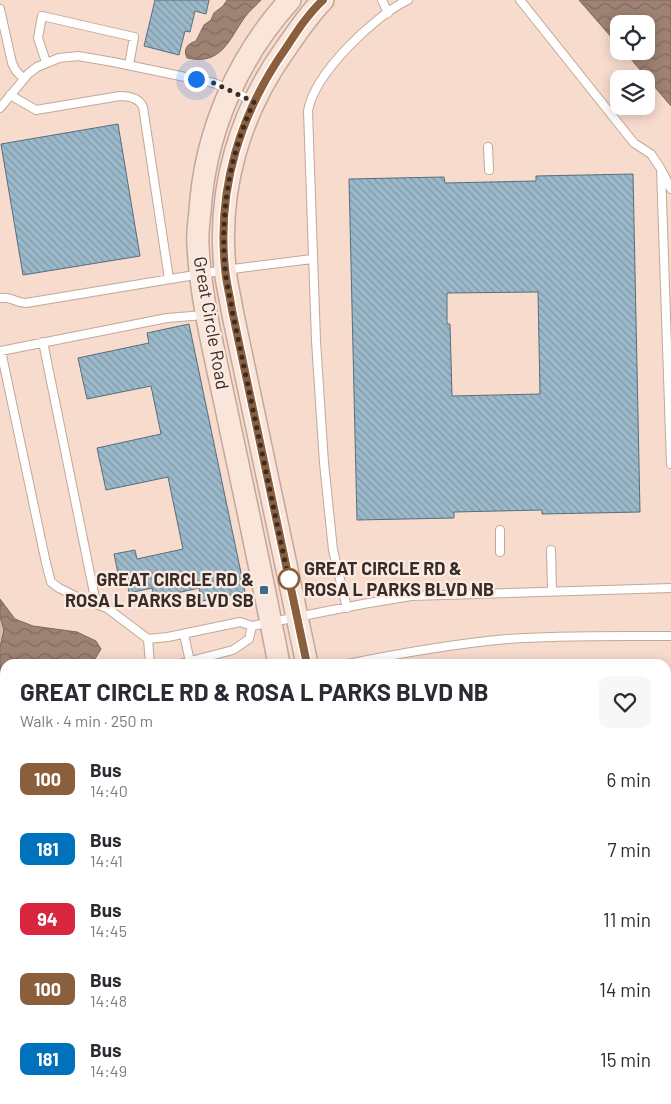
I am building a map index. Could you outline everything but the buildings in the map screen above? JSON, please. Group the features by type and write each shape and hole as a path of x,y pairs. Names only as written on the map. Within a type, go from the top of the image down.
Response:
{"street":[{"name":"Great Circle Road","path":"277,659 262,625 200,274 198,242 200,199 208,153 217,122 230,91 257,41 290,0"},
{"name":"Great Circle Road","path":"306,659 232,310 225,270 224,222 230,170 237,143 254,102 271,69 310,14 323,0"}],"lane":[{"path":"382,0 388,13"},
{"path":"347,608 333,550 324,463 312,259 308,111 310,100 323,77 342,52 388,13 408,0"},
{"path":"520,0 634,143 651,154 671,189"},
{"path":"0,9 12,63 16,71 24,79"},
{"path":"46,62 38,38 42,16 134,38 129,65"},
{"path":"0,108 32,70 46,62 59,58 78,56 214,83 254,102"},
{"path":"10,95 36,110 120,96 132,98 140,102 143,107 169,279"},
{"path":"488,147 489,170"},
{"path":"661,169 671,464"},
{"path":"0,298 9,297 20,303 26,303 225,270 312,259"},
{"path":"150,659 148,640 107,608 58,588 51,582 1,350 167,318 207,314"},
{"path":"43,342 96,603"},
{"path":"500,530 500,552"},
{"path":"551,550 552,591"},
{"path":"148,640 240,622 262,625 411,596 671,588"},
{"path":"201,659 233,650 249,639 262,625"},
{"path":"184,634 189,659"},
{"path":"375,659 406,652 508,639 671,636"}],"green space":[{"path":"0,607 14,636 7,659 0,659"}],"water":[{"path":"227,0 261,0 247,15 229,42 217,54 209,58 187,58 185,52 187,47 196,41 204,25 211,20 214,13"},
{"path":"579,0 671,0 671,106 655,87 655,70 640,70 632,60 655,60 655,15 610,15 610,36"},
{"path":"0,599 15,619 33,626 77,632 96,641 101,649 95,659 0,659 0,647 4,630 0,617"}],"bus line":[{"name":"100","path":"306,659 232,310 225,270 224,222 230,170 246,119 271,69 310,14 323,0"}],"place":[{"name":"GREAT CIRCLE RD & ROSA L PARKS BLVD NB","path":"289,579"},
{"name":"GREAT CIRCLE RD & ROSA L PARKS BLVD SB","path":"264,590"}],"route":[{"path":"196,79 214,83 254,102 237,143 230,170 224,222 225,270 289,581 289,579"}]}
